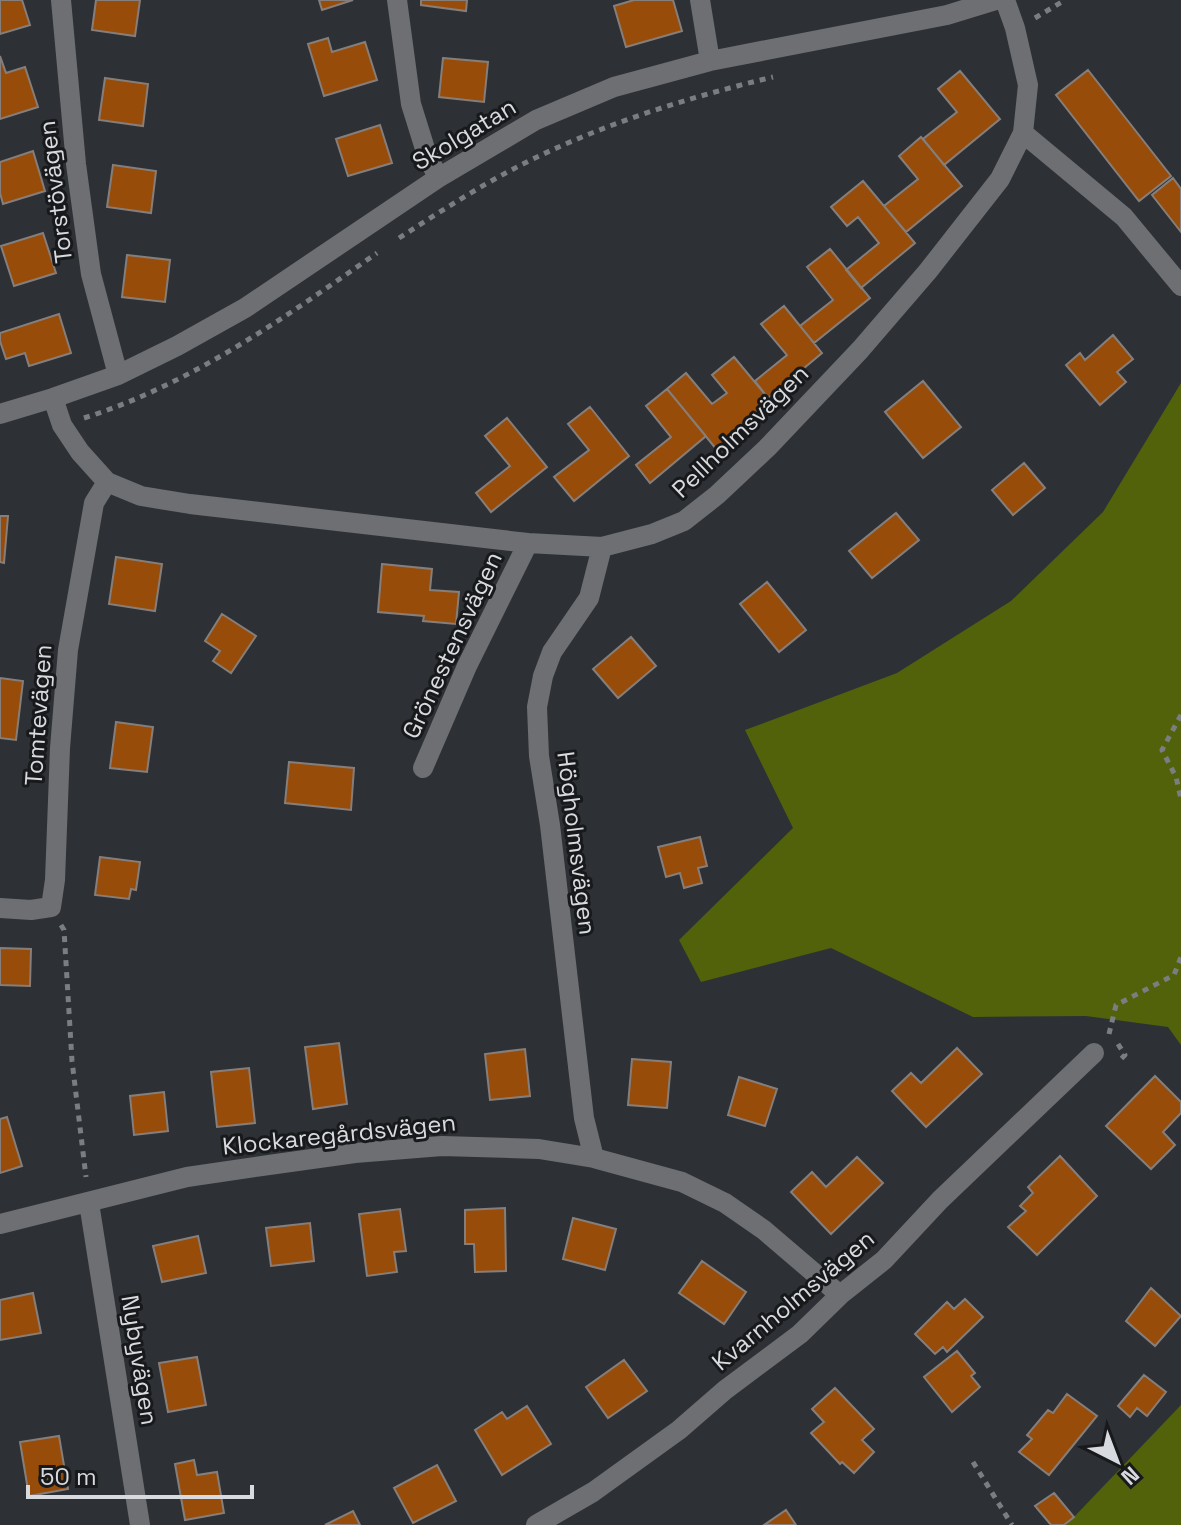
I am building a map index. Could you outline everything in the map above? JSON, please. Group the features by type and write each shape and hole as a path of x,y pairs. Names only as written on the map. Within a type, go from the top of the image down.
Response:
{"street":[{"name":"Torstövägen","path":"61,0 76,164 91,274 118,375"},
{"path":"397,0 411,104 438,178"},
{"path":"700,0 710,61"},
{"name":"Skolgatan","path":"0,414 118,375 177,346 245,308 438,178 536,120 614,87 710,61 947,15 996,0"},
{"name":"Pellholmsvägen","path":"53,398 62,425 80,452 107,482 141,496 528,543 602,547 652,534 684,521 767,448 860,350 928,271 1000,179 1023,133 1028,85 1005,0"},
{"path":"1023,133 1124,217 1181,286"},
{"name":"Tomtevägen","path":"51,907 68,650 94,503 107,482"},
{"name":"Grönestensvägen","path":"423,768 467,666 528,543"},
{"name":"Högholmsvägen","path":"594,1158 584,1118 550,825 539,756 537,707 552,652 589,598 602,547"},
{"path":"0,908 31,910 51,907"},
{"name":"Kvarnholmsvägen","path":"536,1525 593,1492 679,1430 725,1390 800,1334 840,1295 884,1260 940,1200 1094,1053"},
{"name":"Klockaregårdsvägen","path":"0,1224 187,1177 355,1153 442,1146 539,1149 594,1158 682,1182 725,1203 774,1238 840,1295"},
{"name":"Nybyvägen","path":"89,1203 140,1525"}],"path":[{"path":"1046,0 1051,8"},
{"path":"1015,28 1065,0"},
{"path":"62,425 141,397 218,359 389,244 518,166 580,137 684,100 773,77"},
{"path":"1181,715 1162,750 1176,777 1181,799"},
{"path":"51,907 64,930 72,1061 89,1203"},
{"path":"1094,1053 1110,1032 1116,1005 1174,975 1181,957"},
{"path":"973,1462 1012,1525"}],"green space":[{"path":"1181,383 1181,1045 1168,1027 1086,1016 973,1017 831,948 701,982 679,940 793,828 745,730 897,673 1011,601 1103,512"},
{"path":"1181,1405 1181,1525 1066,1525 1074,1517"}],"building":[{"path":"0,0 22,0 30,25 0,34"},
{"path":"96,0 140,0 135,36 92,30"},
{"path":"319,0 353,0 322,10"},
{"path":"421,0 467,0 466,11 421,5"},
{"path":"634,0 673,0 682,31 626,47 614,6"},
{"path":"328,38 332,52 365,42 377,80 324,96 308,44"},
{"path":"0,56 6,73 25,67 38,107 0,119"},
{"path":"443,58 488,62 484,102 439,97"},
{"path":"1088,70 1171,176 1139,201 1056,95"},
{"path":"960,71 1000,119 944,165 923,139 957,112 938,89"},
{"path":"105,78 148,84 143,126 99,120"},
{"path":"380,125 392,163 348,176 336,139"},
{"path":"921,137 962,186 906,232 884,206 918,179 899,156"},
{"path":"33,151 45,191 3,204 0,162"},
{"path":"113,165 156,171 151,213 107,207"},
{"path":"1173,178 1181,189 1181,232 1152,195"},
{"path":"863,181 915,243 861,288 846,270 879,243 858,217 847,226 831,207"},
{"path":"43,233 56,273 14,286 1,246"},
{"path":"830,249 870,298 814,343 800,326 833,300 807,267"},
{"path":"127,255 170,260 165,302 122,297"},
{"path":"784,306 822,353 768,398 755,381 787,355 761,324"},
{"path":"59,314 71,353 29,366 25,353 6,359 0,333"},
{"path":"1113,335 1133,359 1117,372 1126,382 1100,405 1066,365 1080,353 1085,360"},
{"path":"734,357 773,404 717,450 667,389 686,373 712,404 727,393 712,375"},
{"path":"923,381 961,427 923,458 885,412"},
{"path":"667,389 706,436 650,483 636,465 671,437 646,406"},
{"path":"590,407 629,456 574,501 554,477 589,450 568,424"},
{"path":"507,418 547,467 491,512 476,493 510,466 485,436"},
{"path":"1024,463 1045,488 1013,515 992,490"},
{"path":"896,513 919,540 872,578 849,551"},
{"path":"0,516 8,516 4,563 0,562"},
{"path":"116,557 162,564 155,611 109,604"},
{"path":"382,564 432,569 430,590 459,592 456,624 423,621 424,616 378,612"},
{"path":"767,582 806,630 779,652 740,604"},
{"path":"222,614 256,636 231,673 213,661 220,651 205,641"},
{"path":"631,637 656,666 618,698 593,669"},
{"path":"0,678 23,681 16,740 0,738"},
{"path":"116,722 153,727 147,772 110,768"},
{"path":"289,762 354,768 351,810 285,803"},
{"path":"700,837 707,866 698,868 702,883 684,888 680,873 666,877 658,847"},
{"path":"100,857 140,862 136,890 131,889 129,899 95,895"},
{"path":"0,948 31,949 30,986 0,985"},
{"path":"339,1043 347,1104 313,1109 305,1047"},
{"path":"957,1048 982,1074 926,1127 892,1091 911,1073 921,1083"},
{"path":"525,1049 530,1096 490,1100 485,1054"},
{"path":"632,1059 671,1062 667,1108 628,1105"},
{"path":"249,1068 255,1123 217,1127 211,1072"},
{"path":"1155,1076 1181,1102 1181,1113 1163,1132 1175,1145 1151,1169 1106,1126"},
{"path":"739,1077 777,1089 765,1126 728,1115"},
{"path":"164,1092 168,1131 134,1135 130,1096"},
{"path":"7,1117 22,1166 0,1173 0,1119"},
{"path":"1060,1156 1097,1196 1037,1255 1008,1227 1026,1211 1020,1206 1033,1193 1028,1187"},
{"path":"857,1157 883,1183 831,1234 791,1192 812,1172 826,1187"},
{"path":"505,1208 506,1271 475,1272 474,1244 465,1244 465,1210"},
{"path":"400,1209 406,1251 394,1252 397,1272 367,1276 359,1214"},
{"path":"573,1218 616,1229 605,1270 563,1259"},
{"path":"310,1223 314,1261 271,1266 266,1228"},
{"path":"198,1236 206,1273 162,1282 153,1246"},
{"path":"702,1261 746,1292 724,1324 679,1293"},
{"path":"1151,1288 1181,1316 1155,1346 1126,1321"},
{"path":"33,1293 41,1333 0,1340 0,1300"},
{"path":"965,1299 983,1317 947,1352 943,1347 935,1354 915,1334 947,1302 954,1309"},
{"path":"957,1351 975,1373 971,1376 980,1387 952,1412 924,1377"},
{"path":"197,1357 206,1405 168,1412 159,1363"},
{"path":"624,1360 647,1391 608,1418 586,1387"},
{"path":"1144,1375 1166,1392 1147,1416 1137,1408 1130,1417 1118,1406"},
{"path":"835,1388 874,1429 862,1440 874,1452 854,1473 842,1462 840,1464 811,1433 824,1422 812,1409"},
{"path":"1067,1394 1097,1416 1049,1475 1019,1452 1032,1439 1027,1435 1048,1410 1053,1413"},
{"path":"527,1406 551,1444 502,1475 475,1430 502,1412 507,1419"},
{"path":"59,1436 68,1489 29,1496 20,1442"},
{"path":"194,1460 197,1475 217,1472 224,1513 185,1520 175,1464"},
{"path":"437,1465 456,1501 413,1523 394,1488"},
{"path":"1054,1493 1074,1517 1064,1525 1051,1525 1035,1506"},
{"path":"786,1510 796,1525 764,1525"},
{"path":"353,1511 360,1525 325,1525"}]}
